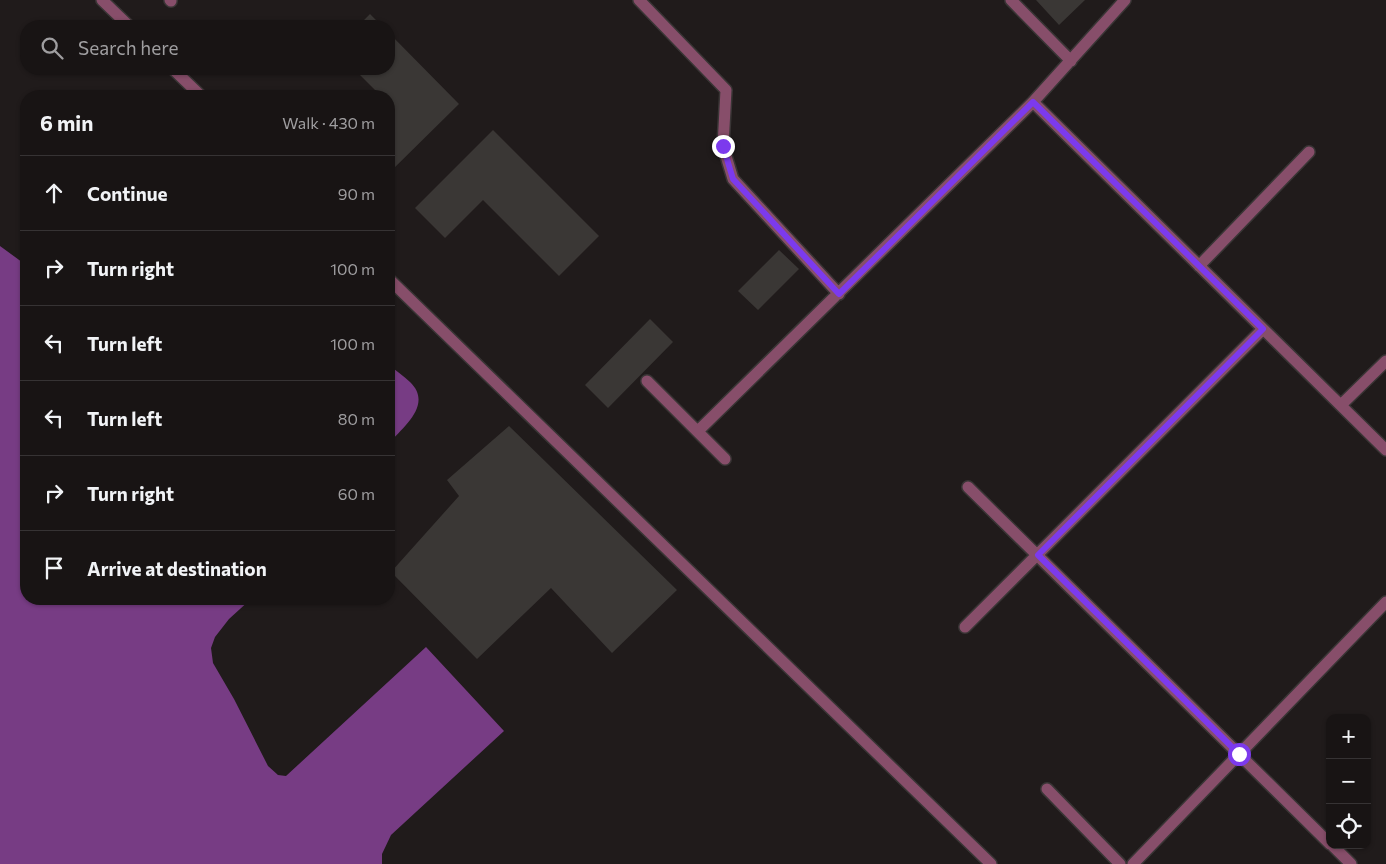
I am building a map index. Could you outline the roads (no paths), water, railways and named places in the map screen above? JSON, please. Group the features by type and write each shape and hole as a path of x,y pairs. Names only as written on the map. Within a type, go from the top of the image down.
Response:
{"lane":[{"path":"102,0 123,20"},
{"path":"639,0 726,90 723,146 733,179 839,294"},
{"path":"1011,0 1071,60"},
{"path":"698,431 1033,102 1125,0"},
{"path":"178,75 195,90"},
{"path":"1033,102 1386,450"},
{"path":"1199,266 1308,152"},
{"path":"395,285 991,864"},
{"path":"965,627 1263,329"},
{"path":"1341,405 1386,361"},
{"path":"647,381 725,459"},
{"path":"968,487 1326,839"},
{"path":"1133,864 1386,602"},
{"path":"1047,789 1120,864"},
{"path":"1336,849 1351,864"}]}
